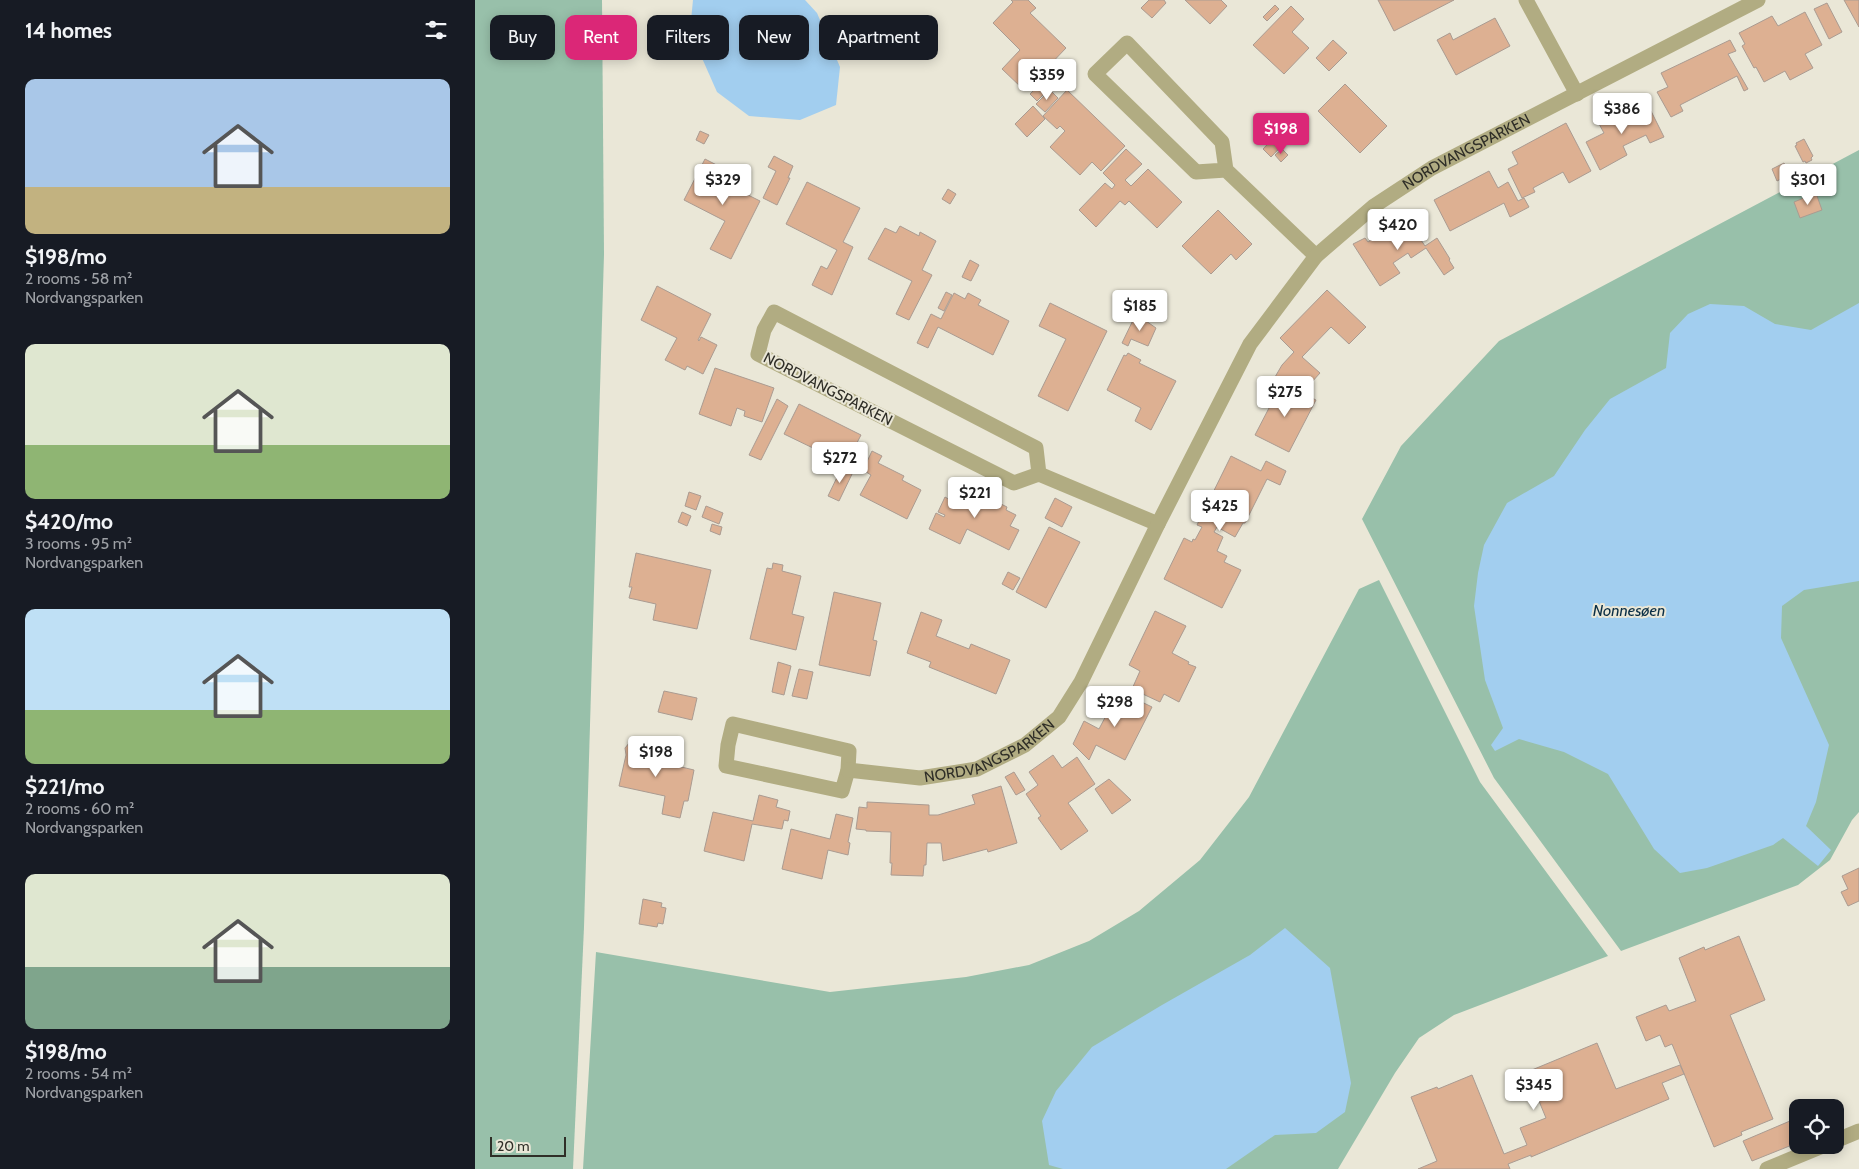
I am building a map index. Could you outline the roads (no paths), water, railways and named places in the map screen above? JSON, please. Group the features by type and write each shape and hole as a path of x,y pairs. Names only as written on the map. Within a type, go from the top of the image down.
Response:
{"street":[{"path":"1526,0 1577,94"},
{"name":"NORDVANGSPARKEN","path":"848,770 920,778 977,769 1025,745 1059,717 1081,682 1158,524 1250,344 1316,256 1374,206 1432,168 1758,0"},
{"path":"1226,170 1196,172 1095,74 1127,43 1223,142 1226,170 1316,256"},
{"name":"NORDVANGSPARKEN","path":"775,312 1036,448 1039,474 1014,483 758,354 764,330 775,312"},
{"path":"1039,474 1158,524"},
{"path":"733,724 849,751 848,770 842,791 726,766 727,745 733,724"},
{"path":"1844,1137 1859,1131"},
{"path":"1767,1169 1803,1154"}],"water":[{"path":"693,0 805,0 819,18 819,60 837,60 840,67 836,105 800,120 749,116 717,92 703,60 729,60 729,15 692,15"},
{"name":"Nonnesøen","path":"1859,303 1859,581 1804,590 1782,606 1781,638 1829,745 1816,802 1806,826 1831,850 1818,866 1783,838 1773,845 1707,868 1680,873 1654,849 1608,774 1564,752 1519,739 1495,751 1491,745 1503,728 1485,680 1474,606 1484,545 1507,503 1554,476 1585,430 1610,399 1666,368 1670,333 1688,314 1710,304 1744,306 1775,324 1811,330"},
{"path":"1285,928 1330,968 1351,1083 1345,1112 1316,1133 1275,1135 1226,1169 1063,1169 1049,1165 1042,1121 1056,1091 1092,1047 1250,955"}]}
